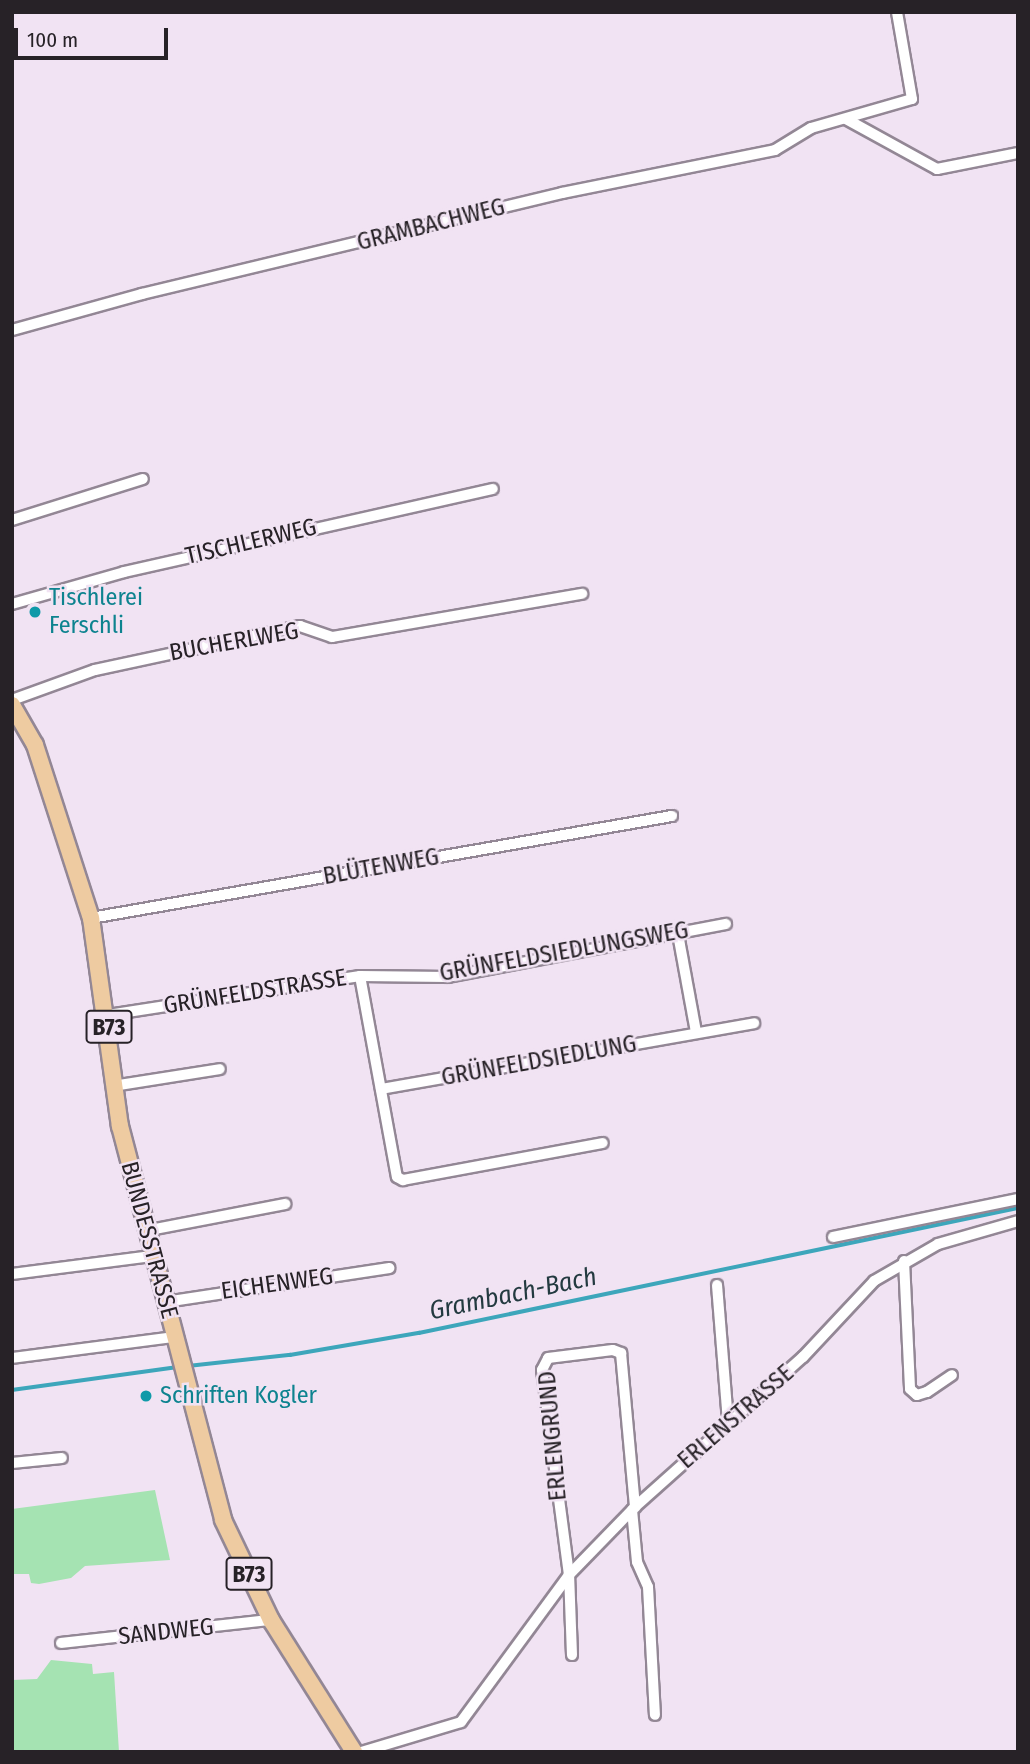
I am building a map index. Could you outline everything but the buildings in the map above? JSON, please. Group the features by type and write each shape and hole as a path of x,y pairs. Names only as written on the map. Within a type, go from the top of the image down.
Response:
{"main road":[{"name":"BUNDESSTRASSE","path":"12,705 35,745 91,918 108,1015 113,1086 145,1231 223,1520 271,1620 354,1752"}],"street":[{"name":"GRAMBACHWEG","path":"12,330 142,294 562,193 757,155 788,144 811,128 912,99 897,12"},
{"path":"846,119 937,169 1018,153"},
{"path":"12,520 143,479"},
{"name":"TISCHLERWEG","path":"12,604 124,572 493,489"},
{"name":"BUCHERLWEG","path":"12,700 95,670 300,626 332,637 582,594"},
{"name":"BLÜTENWEG","path":"91,918 671,816"},
{"name":"GRÜNFELDSIEDLUNGSWEG","path":"360,976 448,977 726,924"},
{"path":"678,934 696,1032"},
{"path":"360,976 394,1170 403,1180 603,1143"},
{"name":"GRÜNFELDSTRASSE","path":"108,1015 360,976"},
{"name":"GRÜNFELDSIEDLUNG","path":"381,1089 754,1023"},
{"path":"113,1086 220,1069"},
{"path":"833,1237 1018,1199"},
{"path":"145,1231 285,1204"},
{"name":"ERLENSTRASSE","path":"361,1752 461,1722 569,1575 634,1508 803,1357 863,1290 904,1261 963,1234 1018,1220"},
{"path":"12,1274 152,1256"},
{"path":"904,1261 910,1389 917,1395 927,1392 952,1375"},
{"name":"EICHENWEG","path":"165,1302 389,1268"},
{"path":"717,1285 728,1423"},
{"path":"12,1358 174,1337"},
{"name":"ERLENGRUND","path":"569,1575 542,1370 548,1358 613,1350 621,1353 634,1508"},
{"path":"12,1464 62,1458"},
{"path":"634,1508 637,1562 648,1587 655,1715"},
{"path":"569,1575 572,1655"},
{"name":"SANDWEG","path":"61,1643 271,1620"}],"green space":[{"path":"155,1490 170,1560 85,1566 71,1578 39,1584 31,1583 29,1574 12,1574 12,1509"},
{"path":"51,1660 92,1664 93,1674 114,1672 119,1752 12,1752 12,1680 37,1679"}],"waterway":[{"name":"Grambach-Bach","path":"188,1366 290,1355 419,1333 1018,1208"},
{"name":"Grambach-Bach","path":"12,1390 177,1367"}],"place":[{"name":"Tischlerei Ferschli","path":"35,612"},
{"name":"Schriften Kogler","path":"146,1396"}]}
